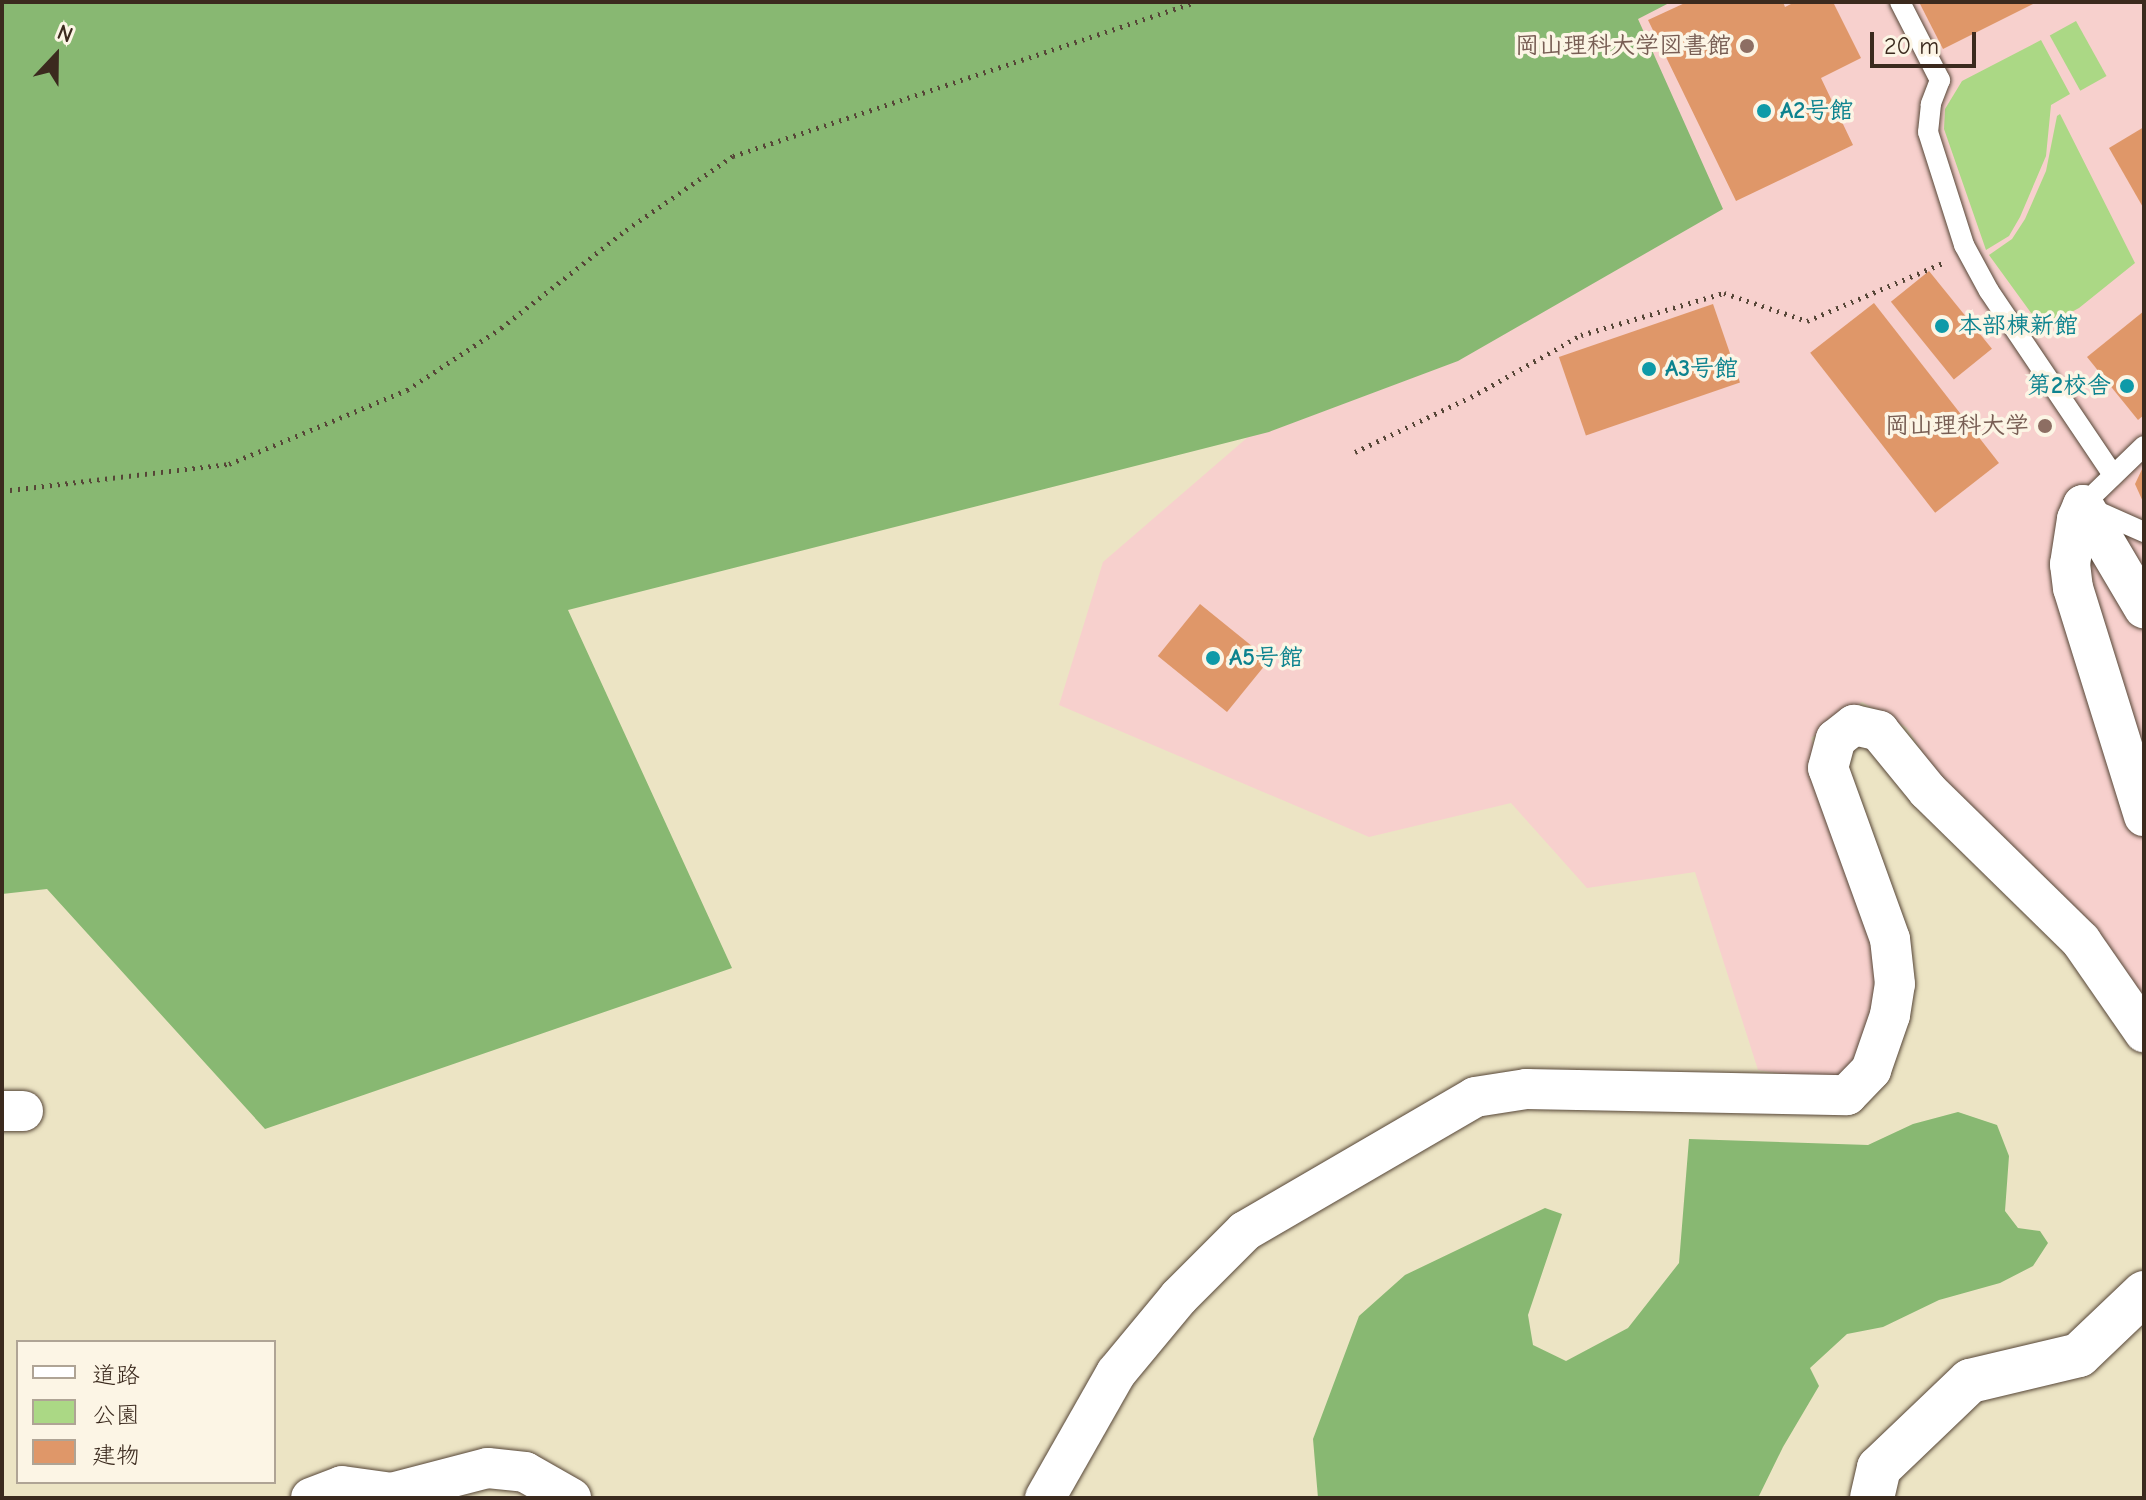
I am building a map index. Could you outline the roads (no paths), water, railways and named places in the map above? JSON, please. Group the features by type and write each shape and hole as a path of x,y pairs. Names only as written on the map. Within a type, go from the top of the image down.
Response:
{"street":[{"path":"2083,505 2144,608"},
{"path":"2083,505 2077,519 2070,564 2073,588 2144,816"},
{"path":"1045,1498 1116,1373 1179,1297 1245,1231 1475,1097 1526,1089 1847,1095 1871,1070 1890,1015 1895,984 1890,939 1828,768 1836,739 1854,725 1879,731 1928,791 2081,941 2144,1032"},
{"path":"1872,1498 1879,1468 1970,1381 2079,1355 2144,1293"},
{"path":"311,1498 342,1486 391,1493 488,1468 525,1472 571,1498"}],"lane":[{"path":"1900,2 1940,80 1931,104 1928,132 1968,253 1989,291 2113,475"},
{"path":"2144,446 2083,505 2144,532"}],"place":[{"name":"岡山理科大学図書館","path":"1747,46"},
{"name":"A2号館","path":"1764,111"},
{"name":"本部棟新館","path":"1942,326"},
{"name":"A3号館","path":"1649,369"},
{"name":"第2校舎","path":"2127,386"},
{"name":"岡山理科大学","path":"2045,426"},
{"name":"A5号館","path":"1213,658"}]}
